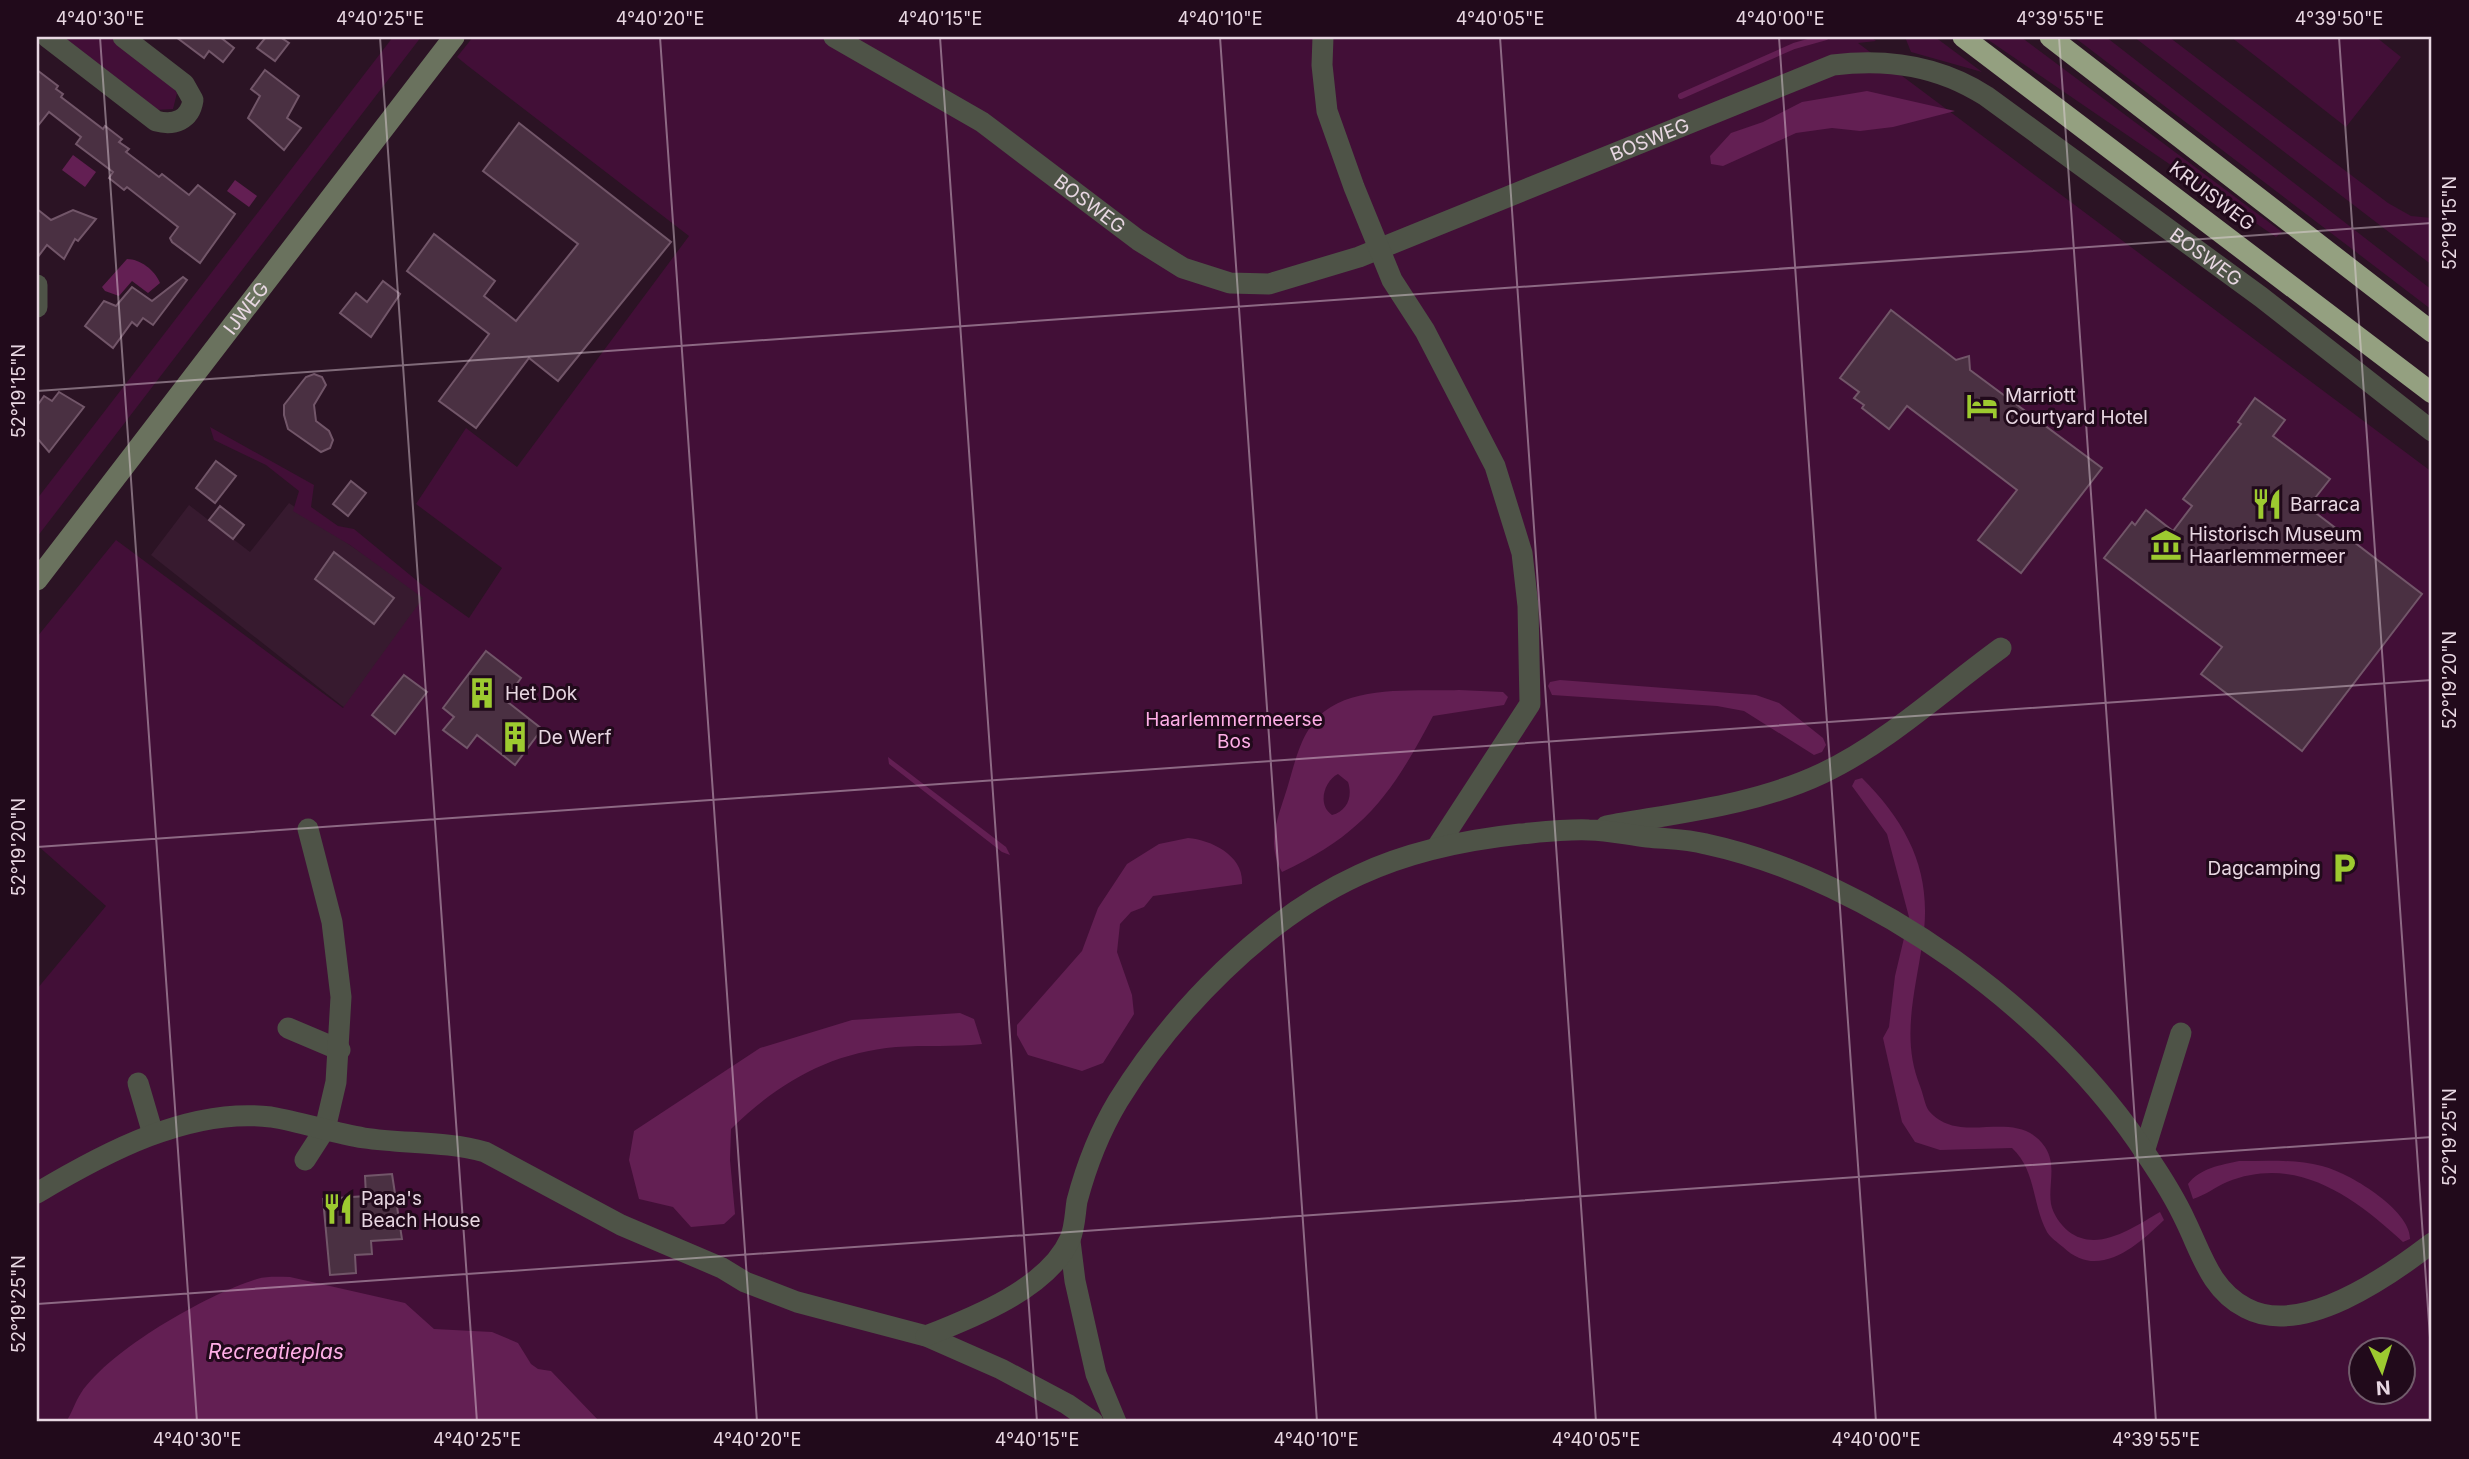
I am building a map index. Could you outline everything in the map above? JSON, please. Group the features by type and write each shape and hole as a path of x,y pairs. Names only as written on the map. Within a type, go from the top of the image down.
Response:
{"highway":[{"name":"KRUISWEG","path":"1963,37 2432,393"},
{"name":"KRUISWEG","path":"2050,37 2432,332"}],"street":[{"path":"47,37 156,121 167,124 183,120 188,115 193,100 184,84 123,37"},
{"name":"IJWEG","path":"37,580 454,37"},
{"name":"BOSWEG","path":"834,37 982,121 1138,240 1183,268 1230,283 1269,284 1311,274 1833,65 1864,61 1936,71 1959,79 1986,96 2260,298 2432,431"},
{"path":"1323,37 1327,111 1379,249 1392,280 1425,331 1495,467 1522,553 1528,606 1530,704 1437,847"},
{"path":"37,285 37,307"},
{"path":"1116,1422 1096,1374 1083,1324 1070,1241 1078,1198 1093,1152 1118,1102 1190,1005 1260,939 1316,898 1361,873 1437,847 1474,839 1587,829 1731,803 1822,774 1861,753 2001,648"},
{"path":"305,1160 325,1129 340,1050 341,997 332,922 308,829"},
{"path":"1587,829 1699,842 1737,851 1847,895 1927,940 1988,985 2097,1088 2170,1191 2211,1276 2224,1293 2245,1308 2260,1314 2290,1316 2351,1296 2432,1243"},
{"path":"288,1028 340,1050"},
{"path":"2144,1152 2181,1033"},
{"path":"138,1083 153,1134"},
{"path":"37,1193 94,1159 153,1134 225,1117 270,1117 363,1138 463,1146 485,1152 621,1225 722,1268 766,1291 926,1336 1001,1369 1067,1404 1093,1422"},
{"path":"926,1336 996,1306 1025,1289 1046,1270 1070,1241"}],"shaded area":[{"path":"289,503 481,635 389,743 151,555 189,505 250,552"}],"green space":[{"path":"61,37 110,37 169,82 177,93 173,109 155,110"},
{"path":"393,37 421,37 37,537 37,499"},
{"name":"Haarlemmermeerse Bos","path":"473,37 1871,37 1876,41 1858,43 2432,472 2432,1422 37,1422 37,989 106,906 37,845 37,637 116,540 343,708 423,598 350,545 293,511 299,491 266,465 214,440 210,427 314,485 311,507 338,526 354,529 421,584 469,618 502,568 416,504 466,428 517,467 689,236 457,57"},
{"path":"1905,37 1935,37 1982,72 1911,52"},
{"path":"1984,37 2021,37 2282,232 2276,237"},
{"path":"2074,37 2106,37 2432,290 2432,310"},
{"path":"2134,37 2169,37 2388,203 2411,216 2432,218 2432,265"},
{"path":"2231,37 2376,37 2401,57 2346,127"}],"water":[{"path":"1867,91 1955,111 1893,127 1860,131 1832,128 1796,133 1723,166 1711,164 1710,156 1731,133 1763,122 1802,102"},
{"path":"73,155 96,172 85,187 62,170"},
{"path":"235,180 257,196 249,207 227,191"},
{"path":"127,259 146,266 160,283 148,293 132,281 119,296 105,291 102,287"},
{"path":"1560,680 1756,695 1779,703 1823,738 1826,745 1822,752 1814,755 1744,711 1717,706 1552,695 1548,686 1550,682"},
{"path":"1459,690 1503,692 1508,697 1504,705 1433,716 1404,768 1373,809 1334,843 1282,872 1275,852 1276,824 1301,744 1322,714 1338,703 1377,693","holes":["1338,774 1348,782 1348,803 1332,815 1325,805 1326,787"]},
{"path":"888,757 1006,847 1010,855 1002,852 889,764"},
{"path":"1862,778 1879,796 1905,834 1921,874 1925,920 1910,1033 1914,1068 1929,1111 1942,1121 1957,1126 2004,1127 2033,1135 2045,1147 2051,1161 2050,1197 2053,1211 2068,1231 2079,1237 2091,1240 2115,1236 2160,1212 2164,1220 2129,1249 2103,1260 2090,1261 2076,1257 2047,1232 2030,1177 2012,1148 1940,1150 1915,1142 1902,1122 1883,1038 1889,1027 1895,976 1909,917 1887,834 1852,786 1855,780"},
{"path":"1188,838 1207,842 1225,851 1238,865 1242,884 1153,896 1144,907 1131,912 1120,924 1117,952 1132,995 1134,1014 1103,1063 1082,1071 1028,1055 1017,1035 1017,1025 1082,951 1098,908 1127,864 1159,844"},
{"path":"960,1013 974,1019 982,1044 896,1047 872,1050 827,1063 786,1084 731,1129 730,1160 735,1214 724,1224 691,1227 673,1207 639,1199 629,1160 634,1131 760,1048 852,1020"},
{"path":"2239,1161 2301,1162 2322,1166 2347,1176 2376,1194 2400,1216 2408,1228 2410,1239 2403,1242 2344,1196 2301,1177 2277,1173 2253,1175 2227,1182 2193,1199 2188,1184 2198,1174"},
{"name":"Recreatieplas","path":"290,1277 405,1303 434,1329 492,1332 518,1343 531,1364 538,1369 551,1371 600,1422 66,1422 81,1393 95,1376 136,1342 212,1297 261,1278"}],"building":[{"path":"176,37 220,37 234,48 223,62 209,51 204,58"},
{"path":"266,37 280,37 289,43 275,61 257,48"},
{"path":"37,70 58,86 56,89 63,94 61,97 103,129 105,126 122,139 119,142 129,149 126,152 159,177 162,174 189,195 198,185 235,214 200,263 172,242 170,238 178,227 127,187 124,190 109,178 113,172 76,144 81,137 49,112 37,127"},
{"path":"265,70 299,96 287,118 301,128 284,150 248,118 260,96 251,89"},
{"path":"519,123 671,242 558,381 529,358 476,428 439,401 489,334 407,271 434,234 495,281 484,296 516,321 578,244 483,171"},
{"path":"37,209 51,220 73,210 96,219 78,241 75,239 64,259 47,245 37,258"},
{"path":"183,277 187,280 153,325 143,318 137,326 132,322 113,348 85,326 104,301 116,306 132,287 152,301"},
{"path":"383,281 400,294 371,337 340,313 356,293 367,302"},
{"path":"1891,310 1956,360 1969,356 1970,370 2102,468 2021,573 1978,540 2017,490 1907,406 1889,429 1862,408 1864,405 1854,398 1859,392 1840,378"},
{"path":"314,374 322,377 326,385 314,405 316,421 329,431 333,440 330,448 321,452 288,429 284,415 284,405 306,377"},
{"path":"59,392 84,407 49,452 37,438 37,406 44,396 52,401"},
{"path":"2255,398 2285,420 2273,436 2330,479 2308,507 2422,594 2302,751 2201,674 2222,647 2104,558 2132,522 2135,525 2146,510 2173,531 2192,506 2183,499 2241,424 2238,422"},
{"path":"216,461 236,476 215,503 196,488"},
{"path":"351,481 366,493 348,516 333,504"},
{"path":"220,506 244,525 233,539 209,520"},
{"path":"334,552 394,598 374,624 315,579"},
{"name":"Het Dok","path":"486,651 521,678 505,700 542,729 515,765 477,735 467,748 443,730 454,717 443,708"},
{"path":"404,675 427,692 395,734 372,715"},
{"path":"392,1174 402,1239 371,1241 372,1254 355,1255 356,1273 330,1275 323,1199 366,1196 365,1176"}],"waterway":[{"path":"1681,96 1794,46 1826,37"}],"place":[{"name":"Marriott Courtyard Hotel","path":"1982,406"},
{"name":"Barraca","path":"2267,504"},
{"name":"Historisch Museum Haarlemmermeer","path":"2166,545"},
{"name":"Het Dok","path":"482,693"},
{"name":"De Werf","path":"515,737"},
{"name":"Dagcamping","path":"2344,868"},
{"name":"Papa's Beach House","path":"338,1209"}]}
